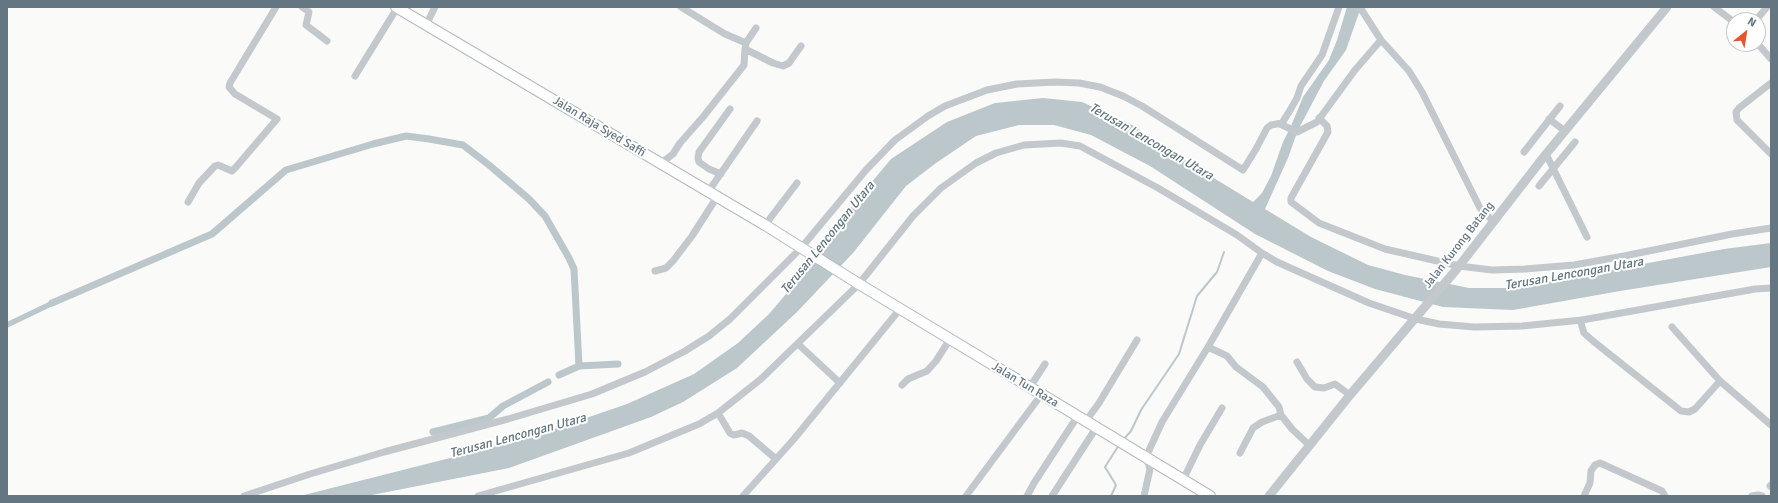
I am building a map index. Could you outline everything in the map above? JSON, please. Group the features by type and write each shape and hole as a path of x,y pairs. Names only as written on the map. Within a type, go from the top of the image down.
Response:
{"main road":[{"name":"Jalan Raja Syed Saffi","path":"396,7 765,225 840,272"},
{"name":"Jalan Tun Raza","path":"840,272 1210,496"}],"street":[{"path":"188,202 199,183 215,166 218,165 232,171 277,118 235,94 229,87 276,7"},
{"path":"302,7 309,12 306,25 327,41"},
{"path":"355,76 396,7"},
{"path":"426,25 435,7"},
{"path":"681,7 773,63 783,66 789,63 801,46"},
{"path":"1280,124 1283,122 1293,106 1308,73 1322,55 1339,7"},
{"name":"Jalan Kurong Batang","path":"1269,496 1350,395 1416,319 1546,154 1666,7"},
{"path":"1714,7 1726,16"},
{"path":"1359,8 1381,40 1409,71 1422,92 1480,208 1493,221"},
{"path":"660,164 673,154 680,143 744,66 745,46 756,28"},
{"path":"244,496 384,452 508,419 592,394 645,372 709,336 730,319 803,249 866,170 895,140 928,116 945,106 987,90 1017,84 1055,82 1078,83 1100,87 1123,96 1142,106 1241,170 1244,169 1267,128 1271,125 1280,124 1297,132 1312,126 1355,70 1381,40"},
{"path":"1771,83 1739,108 1736,117 1740,123 1771,154"},
{"path":"1524,152 1560,106"},
{"path":"721,174 709,169 699,162 698,158 699,152 730,109"},
{"path":"1319,118 1327,126 1328,132 1291,198 1292,203 1319,223 1385,249 1457,268 1492,270 1574,265 1732,234 1771,228"},
{"path":"1550,119 1565,131"},
{"path":"655,271 666,268 681,251 713,195 721,174 757,121"},
{"path":"1539,186 1575,142"},
{"path":"478,496 629,453 699,424 718,413 761,379 859,284 913,216 941,188 967,169 987,158 1011,148 1038,143 1072,144 1089,151 1237,235 1262,254 1369,303 1416,319 1439,324 1474,327 1522,326 1580,320 1748,290 1771,288"},
{"path":"1546,154 1587,237"},
{"path":"765,225 797,183"},
{"path":"1144,496 1150,469 1146,457 1162,422 1262,254"},
{"path":"743,496 840,383 900,309"},
{"path":"1580,320 1584,333 1592,341 1682,411 1689,412 1695,409 1720,381"},
{"path":"1672,327 1720,381 1771,425"},
{"path":"902,385 908,379 924,373 930,368 950,339"},
{"path":"1027,496 1034,483 1081,419 1099,403 1137,340"},
{"path":"798,344 840,383"},
{"path":"1208,347 1227,356 1236,367 1263,387 1279,407 1281,415 1292,429 1309,446"},
{"path":"1297,362 1307,379 1315,387 1324,388 1335,384 1350,395"},
{"path":"1030,387 1045,364"},
{"path":"966,496 1041,395"},
{"path":"1183,480 1200,445 1222,408"},
{"path":"718,413 730,433 734,435 742,433 749,436 776,459"},
{"path":"1240,453 1253,428 1262,422 1281,415"},
{"path":"1052,496 1096,428"},
{"path":"1584,496 1590,483 1591,471 1595,465 1600,463 1662,491 1665,496"},
{"path":"1752,496 1758,494 1762,496"}],"water":[{"name":"Terusan Lencongan Utara","path":"1347,7 1361,7 1346,50 1324,81 1298,130 1288,158 1265,209 1311,237 1368,265 1405,275 1469,288 1513,288 1724,249 1771,243 1771,267 1513,310 1443,307 1375,289 1328,271 1255,234 1150,166 1091,135 1054,125 1019,125 976,136 936,163 906,186 853,253 797,312 737,368 683,402 651,417 509,468 367,496 300,496 525,439 627,404 694,374 738,343 769,314 803,274 851,207 891,159 947,122 995,103 1043,98 1082,102 1129,123 1253,202 1262,193 1271,176 1283,142 1303,97 1329,60"},
{"path":"59,297 61,302 7,328 7,322"}],"waterway":[{"path":"52,303 212,234 286,170 373,144 406,136 429,139 463,145 489,165 529,199 545,216 569,258 574,269 579,366 559,375"},
{"path":"1123,440 1131,431 1141,410 1179,354 1197,296 1217,272 1224,252"},
{"path":"579,366 618,364"},
{"path":"433,432 489,418 503,406 548,382"},
{"path":"1111,496 1116,485 1105,467 1119,445"}]}
